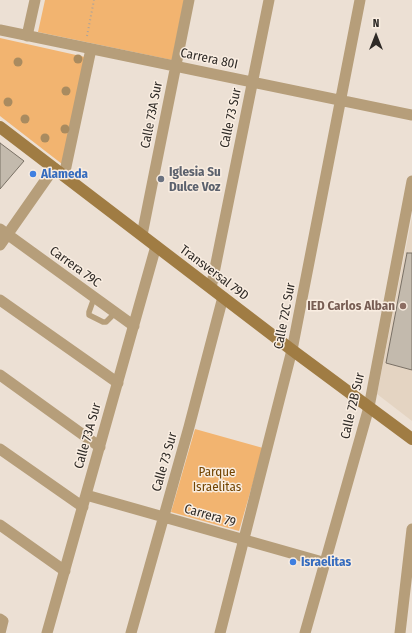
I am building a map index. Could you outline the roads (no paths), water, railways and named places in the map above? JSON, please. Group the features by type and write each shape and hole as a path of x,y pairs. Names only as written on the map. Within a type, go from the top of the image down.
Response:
{"main road":[{"name":"Transversal 79D","path":"0,127 292,350 412,439"}],"street":[{"path":"27,36 34,0"},
{"name":"Calle 73A Sur","path":"142,235 189,0"},
{"name":"Calle 73 Sur","path":"211,288 269,0"},
{"name":"Calle 72C Sur","path":"220,633 245,540 292,350 360,0"},
{"name":"Carrera 80I","path":"0,30 412,115"},
{"path":"64,176 88,48"},
{"path":"0,245 4,232 54,168"},
{"name":"Calle 72B Sur","path":"305,633 369,407 412,181"},
{"name":"Carrera 79C","path":"4,232 134,326"},
{"name":"Calle 73A Sur","path":"47,633 156,246"},
{"name":"Calle 73 Sur","path":"130,633 164,517 223,297"},
{"path":"0,300 118,383"},
{"path":"0,375 100,447"},
{"path":"0,449 83,507"},
{"name":"Carrera 79","path":"86,495 326,563"},
{"path":"0,525 65,571"},
{"path":"400,633 412,529"},
{"path":"0,633 2,620"}],"lane":[{"path":"94,298 89,315 106,322 115,313"}],"place":[{"name":"Alameda","path":"33,174"},
{"name":"Iglesia Su Dulce Voz","path":"161,179"},
{"name":"IED Carlos Alban","path":"403,306"},
{"name":"Israelitas","path":"293,562"}],"park label":[{"name":"Parque Israelitas","path":"217,480"}]}
